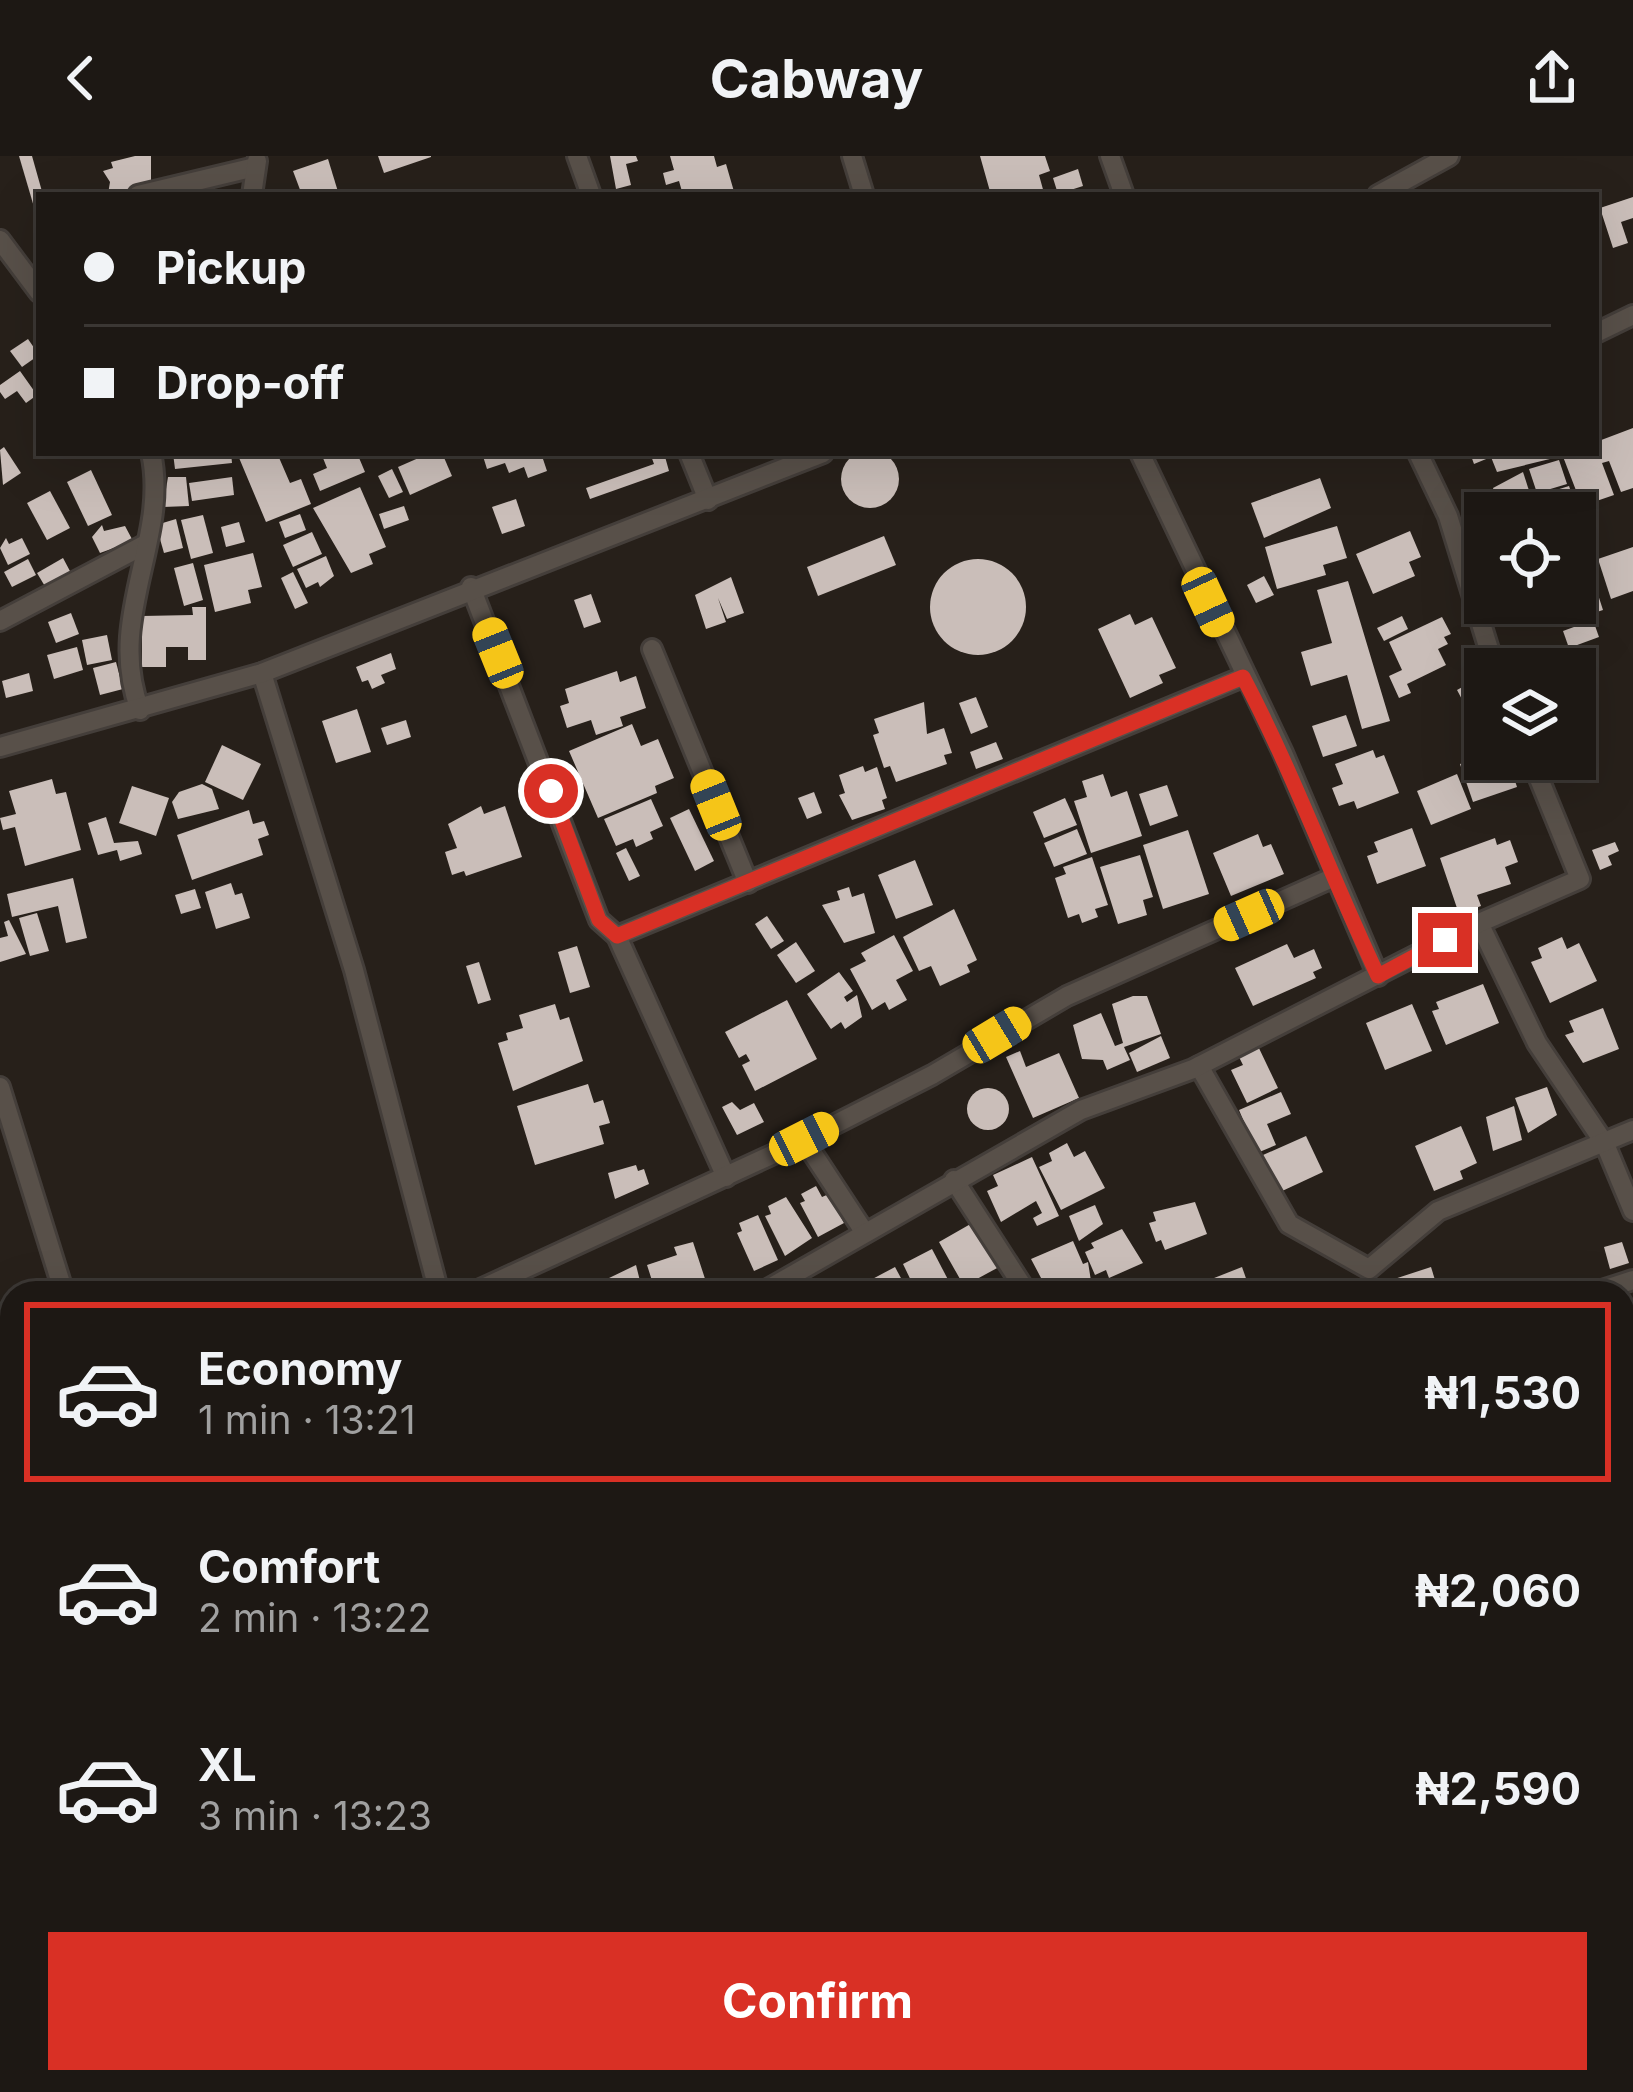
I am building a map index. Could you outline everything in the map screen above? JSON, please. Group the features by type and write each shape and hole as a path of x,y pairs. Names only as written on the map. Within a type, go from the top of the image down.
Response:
{"street":[{"path":"577,156 589,192"},
{"path":"852,156 863,192"},
{"path":"1110,156 1123,192"},
{"path":"1383,192 1448,156"},
{"path":"150,192 257,162 252,192"},
{"path":"0,239 36,288"},
{"path":"1599,332 1633,315"},
{"path":"140,710 129,681 131,603 158,485 152,456"},
{"path":"690,456 708,500"},
{"path":"0,747 262,673 470,587 816,456"},
{"path":"1141,456 1283,753 1332,878 1378,976"},
{"path":"1419,456 1448,516 1489,648"},
{"path":"0,620 144,544"},
{"path":"470,587 599,920 617,936 726,1177"},
{"path":"652,650 748,883"},
{"path":"262,673 354,970 436,1281"},
{"path":"617,936 1243,677"},
{"path":"782,1281 1081,1110 1199,1066 1479,923 1580,879 1540,780"},
{"path":"498,1281 726,1177 932,1075 1067,996 1332,878"},
{"path":"1479,923 1537,1043 1605,1144 1633,1211"},
{"path":"1199,1066 1289,1224 1369,1269 1438,1211 1633,1130"},
{"path":"0,1087 60,1281"},
{"path":"804,1139 865,1233"},
{"path":"954,1180 1019,1281"}],"building":[{"path":"19,156 32,156 42,192 36,192 36,214"},
{"path":"151,156 151,184 108,192 110,182 103,171 113,168 111,162"},
{"path":"378,156 431,156 431,157 384,173"},
{"path":"610,156 636,156 638,161 626,164 631,185 616,189"},
{"path":"670,156 714,156 717,167 726,164 734,192 682,192 679,181 666,185 663,173 674,170"},
{"path":"980,156 1045,156 1050,171 1039,175 1044,192 990,192"},
{"path":"328,159 338,192 301,192 293,171"},
{"path":"1078,169 1083,186 1057,192 1053,178"},
{"path":"1633,197 1633,218 1621,222 1628,243 1613,248 1600,208"},
{"path":"28,339 36,357 22,367 10,351"},
{"path":"20,371 36,396 26,403 17,391 5,399 0,385"},
{"path":"1633,428 1633,488 1621,492 1609,461 1602,463 1614,495 1596,501 1596,492 1577,492 1563,456 1599,456 1599,441"},
{"path":"4,447 21,473 3,485 0,450"},
{"path":"173,456 231,456 232,463 175,469"},
{"path":"238,456 278,456 290,483 301,479 311,504 266,522"},
{"path":"322,456 358,456 365,472 320,491 313,474 327,468"},
{"path":"423,456 443,456 452,476 410,495 398,467"},
{"path":"483,456 542,456 547,471 528,478 524,467 509,473 505,463 487,469"},
{"path":"651,456 665,456 669,471 590,499 586,488 654,464"},
{"path":"854,456 886,456 897,468 897,490 881,506 859,506 843,490 843,468"},
{"path":"1471,456 1554,458 1497,472 1491,457 1474,464"},
{"path":"1559,460 1567,484 1537,492 1529,469"},
{"path":"392,469 403,492 389,498 378,476"},
{"path":"91,470 112,515 88,526 67,482"},
{"path":"1523,472 1529,492 1494,492 1493,488"},
{"path":"168,477 186,477 189,506 163,507"},
{"path":"232,477 234,495 192,501 189,483"},
{"path":"1320,478 1331,508 1264,538 1251,503"},
{"path":"360,487 386,547 369,554 373,564 351,573 313,508"},
{"path":"50,491 70,528 47,540 27,503"},
{"path":"516,499 525,526 502,534 492,507"},
{"path":"404,506 409,520 384,529 379,514"},
{"path":"300,514 306,530 285,538 279,522"},
{"path":"203,515 213,553 191,559 181,520"},
{"path":"176,519 183,548 164,553 156,525"},
{"path":"239,522 245,542 226,547 221,527"},
{"path":"102,525 104,531 125,526 133,541 100,553 92,537"},
{"path":"1337,526 1347,558 1323,565 1326,575 1277,589 1265,547"},
{"path":"1410,531 1421,557 1409,562 1415,576 1373,594 1356,554"},
{"path":"312,532 322,554 293,567 283,545"},
{"path":"884,536 896,565 818,596 807,567"},
{"path":"6,538 9,544 22,538 30,554 8,565 0,548"},
{"path":"1633,547 1633,591 1611,599 1598,559"},
{"path":"253,553 262,587 248,590 251,603 215,612 204,565"},
{"path":"326,556 334,576 320,587 318,582 306,588 297,569"},
{"path":"63,558 71,573 46,588 37,573"},
{"path":"28,559 36,575 12,587 4,572"},
{"path":"978,559 997,562 1012,573 1023,588 1023,626 1012,641 997,652 978,655 959,652 944,641 933,626 930,607 933,588 944,573 959,562"},
{"path":"193,563 203,600 184,606 174,568"},
{"path":"293,572 308,603 295,609 281,578"},
{"path":"1264,576 1274,595 1256,603 1247,585"},
{"path":"731,577 744,613 727,619 718,598 726,622 706,629 695,595"},
{"path":"1348,581 1390,721 1362,729 1347,675 1311,686 1301,652 1332,643 1317,590"},
{"path":"591,594 601,622 584,628 574,600"},
{"path":"192,607 206,607 206,660 188,660 188,647 166,647 166,667 142,667 142,616 193,615"},
{"path":"71,613 79,634 56,643 48,622"},
{"path":"1130,614 1135,625 1152,617 1176,668 1159,675 1163,683 1130,698 1098,629"},
{"path":"1402,616 1408,629 1384,641 1377,628"},
{"path":"1442,617 1451,634 1444,637 1448,644 1438,649 1446,665 1407,684 1411,693 1399,698 1389,676 1402,670 1389,642"},
{"path":"1594,624 1599,637 1569,648 1563,631"},
{"path":"107,635 112,660 87,665 82,640"},
{"path":"77,647 83,670 54,679 47,655"},
{"path":"391,653 396,669 381,675 385,683 372,689 368,680 362,682 356,667"},
{"path":"116,662 123,689 100,695 93,668"},
{"path":"617,671 620,682 636,676 646,708 620,717 623,726 596,735 591,720 567,728 560,706 569,703 565,689"},
{"path":"29,673 33,691 6,698 2,681"},
{"path":"976,697 988,727 971,734 959,703"},
{"path":"924,702 927,734 944,728 952,753 944,755 947,764 896,782 890,766 884,768 873,735 879,733 874,719"},
{"path":"357,709 371,752 336,763 322,721"},
{"path":"1346,715 1357,746 1323,757 1312,726"},
{"path":"406,720 411,737 387,745 381,728"},
{"path":"632,724 641,746 658,739 674,778 655,786 657,793 598,818 569,751"},
{"path":"996,742 1003,759 976,769 970,752"},
{"path":"222,745 261,764 243,800 205,782"},
{"path":"1373,750 1376,758 1384,755 1399,793 1357,809 1354,801 1339,806 1332,788 1343,784 1335,764"},
{"path":"863,766 865,772 877,767 887,798 882,800 885,809 852,820 839,795 845,793 839,775"},
{"path":"1103,774 1111,797 1127,791 1142,836 1091,853 1074,801 1087,797 1082,781"},
{"path":"1457,774 1471,809 1431,825 1417,791"},
{"path":"52,779 56,794 66,792 81,850 25,866 15,827 3,830 0,818 16,814 9,791"},
{"path":"1465,780 1515,780 1517,787 1473,802"},
{"path":"202,784 212,789 219,809 178,819 172,802 179,792"},
{"path":"1167,785 1178,816 1150,826 1139,794"},
{"path":"132,786 169,798 156,836 119,823"},
{"path":"814,792 822,813 807,819 798,798"},
{"path":"1065,798 1077,825 1044,838 1033,812"},
{"path":"651,799 663,826 650,832 653,839 636,847 633,839 616,846 604,819"},
{"path":"481,806 484,814 505,806 522,857 466,876 464,871 452,875 445,852 457,848 448,824"},
{"path":"689,809 714,861 695,871 670,818"},
{"path":"249,810 253,824 264,821 269,835 258,839 263,855 192,880 177,835"},
{"path":"106,817 114,843 138,841 142,854 120,861 117,850 98,855 88,823"},
{"path":"1412,828 1426,866 1377,884 1367,856 1378,852 1374,842"},
{"path":"1077,829 1087,854 1054,867 1044,843"},
{"path":"1188,830 1209,894 1163,909 1143,845"},
{"path":"1258,834 1263,847 1271,844 1284,874 1231,896 1213,853"},
{"path":"1495,838 1497,845 1510,840 1518,862 1505,867 1511,884 1477,895 1481,906 1459,914 1440,858"},
{"path":"1615,842 1619,851 1608,856 1612,865 1600,870 1592,850"},
{"path":"626,848 640,876 629,881 616,853"},
{"path":"1140,855 1153,897 1143,900 1147,915 1118,924 1100,867"},
{"path":"1092,857 1108,905 1095,909 1098,917 1082,923 1079,914 1068,918 1055,878 1066,874 1063,867"},
{"path":"915,860 933,905 896,919 878,875"},
{"path":"73,878 87,938 66,943 58,906 12,917 7,894"},
{"path":"231,883 235,895 242,893 250,918 216,929 205,892"},
{"path":"849,887 852,897 864,893 875,933 844,943 822,905 840,900 837,891"},
{"path":"195,889 201,908 181,914 175,895"},
{"path":"954,909 977,960 967,965 970,972 940,986 931,966 919,971 903,937"},
{"path":"37,913 49,951 30,956 19,918"},
{"path":"767,916 784,941 771,949 755,924"},
{"path":"9,920 26,954 0,962 0,938 8,936 4,922"},
{"path":"894,935 913,971 896,980 907,1000 889,1010 885,1002 872,1010 850,969 866,961 861,953"},
{"path":"1562,937 1567,949 1579,943 1597,981 1550,1003 1531,962 1542,958 1538,948"},
{"path":"796,942 815,971 796,983 777,955"},
{"path":"1287,944 1294,958 1314,949 1322,968 1313,972 1316,978 1253,1006 1235,968"},
{"path":"577,946 590,987 570,993 558,952"},
{"path":"479,962 491,1000 478,1004 466,966"},
{"path":"839,972 853,991 844,997 847,1002 857,995 862,1017 845,1029 841,1022 831,1029 807,994"},
{"path":"1483,984 1499,1023 1446,1045 1432,1011 1439,1009 1436,1002"},
{"path":"1147,996 1161,1034 1124,1047 1130,1060 1107,1070 1103,1060 1082,1059 1073,1025 1101,1013 1115,1046 1123,1043 1112,1004"},
{"path":"787,1000 817,1059 755,1091 742,1065 750,1061 746,1054 739,1058 725,1032"},
{"path":"555,1004 560,1020 569,1017 583,1061 513,1091 498,1043 508,1040 506,1033 523,1028 519,1015"},
{"path":"1412,1004 1432,1051 1385,1070 1366,1023"},
{"path":"1603,1008 1619,1049 1583,1063 1565,1035 1574,1032 1569,1021"},
{"path":"1161,1036 1170,1058 1137,1072 1129,1053"},
{"path":"1257,1044 1278,1088 1247,1103 1231,1070 1243,1065 1237,1053"},
{"path":"1020,1051 1026,1067 1059,1053 1079,1098 1033,1118 1006,1057"},
{"path":"588,1084 594,1103 603,1100 610,1123 599,1126 604,1144 535,1165 517,1106"},
{"path":"1547,1087 1557,1115 1528,1133 1515,1098"},
{"path":"988,1088 1003,1094 1009,1109 1003,1124 988,1130 973,1124 967,1109 973,1094"},
{"path":"1281,1092 1291,1114 1267,1124 1276,1145 1257,1153 1239,1110"},
{"path":"732,1102 740,1110 754,1103 764,1122 737,1135 722,1107"},
{"path":"1514,1106 1522,1140 1493,1151 1486,1117"},
{"path":"1461,1126 1477,1163 1460,1171 1463,1179 1434,1191 1415,1146"},
{"path":"1306,1136 1323,1172 1280,1192 1263,1155"},
{"path":"1067,1143 1074,1157 1085,1151 1105,1188 1061,1210 1039,1167 1052,1161 1049,1153"},
{"path":"1032,1157 1059,1216 1037,1226 1033,1218 1042,1213 1036,1201 1001,1222 987,1191 998,1186 993,1175"},
{"path":"636,1165 638,1171 644,1169 649,1184 615,1199 608,1173"},
{"path":"816,1186 822,1197 829,1194 844,1223 818,1237 800,1203 805,1201 801,1194"},
{"path":"786,1197 812,1238 785,1256 765,1216 771,1214 768,1206"},
{"path":"1195,1202 1207,1234 1165,1250 1161,1240 1156,1242 1149,1223 1156,1221 1153,1212"},
{"path":"1095,1205 1103,1224 1079,1241 1069,1216"},
{"path":"758,1215 778,1260 754,1271 737,1233 742,1231 739,1223"},
{"path":"974,1222 999,1267 973,1281 961,1281 939,1242"},
{"path":"1122,1229 1143,1263 1109,1278 1106,1270 1095,1275 1085,1252 1094,1248 1091,1243"},
{"path":"1073,1241 1083,1264 1088,1262 1091,1281 1043,1281 1031,1259"},
{"path":"693,1242 706,1281 652,1281 647,1265 677,1255 674,1247"},
{"path":"1622,1242 1629,1263 1610,1269 1604,1247"},
{"path":"932,1249 949,1281 911,1281 903,1264"},
{"path":"636,1265 640,1281 608,1281"},
{"path":"895,1267 903,1281 869,1281"},
{"path":"1242,1267 1247,1281 1207,1281"},
{"path":"1431,1267 1435,1281 1388,1281"}],"route":[{"path":"551,791 599,920 617,936 1243,677 1283,753 1332,878 1378,976 1445,940"}]}
